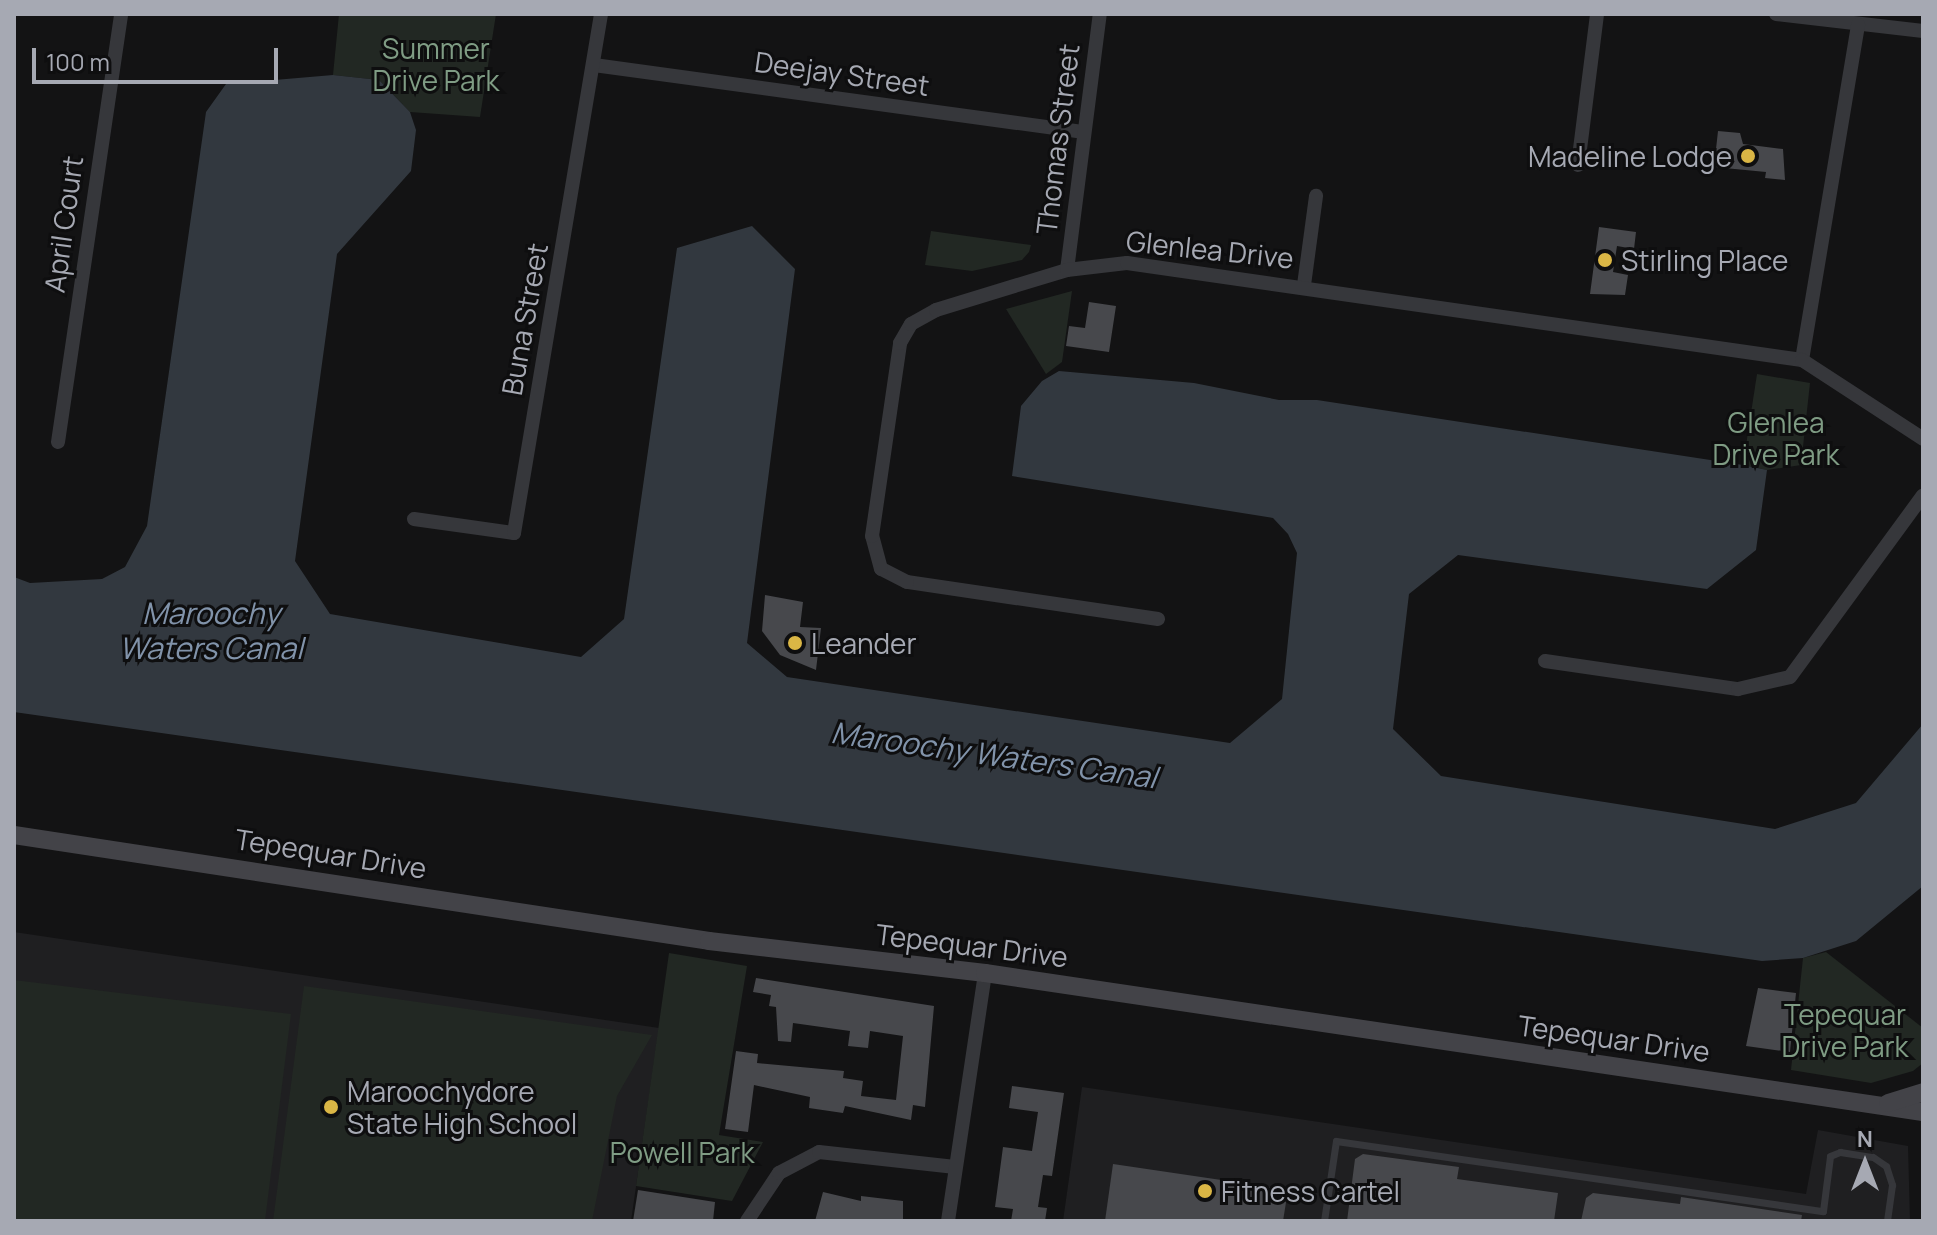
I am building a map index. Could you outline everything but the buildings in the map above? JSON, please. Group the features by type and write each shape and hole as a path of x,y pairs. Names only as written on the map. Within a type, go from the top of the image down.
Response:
{"street":[{"name":"April Court","path":"58,442 121,14"},
{"name":"Buna Street","path":"414,519 514,533 601,14"},
{"name":"Thomas Street","path":"1067,270 1082,132 1100,14"},
{"path":"1578,165 1597,14"},
{"path":"1776,14 1923,31"},
{"path":"1802,360 1858,25"},
{"name":"Deejay Street","path":"594,65 1082,132"},
{"path":"1304,285 1316,196"},
{"name":"Glenlea Drive","path":"1158,619 907,582 881,569 872,536 900,343 911,324 936,310 1067,270 1127,263 1304,285 1802,360 1923,439"},
{"path":"1545,661 1738,689 1790,677 1923,495"},
{"name":"Tepequar Drive","path":"14,835 709,941 985,973 1923,1112"},
{"path":"948,1221 985,973"},
{"path":"1874,1103 1923,1092"},
{"path":"747,1221 779,1173 819,1152 955,1167"}],"lane":[{"path":"1324,1221 1336,1141 1823,1211 1830,1156 1840,1152 1873,1157 1886,1166 1892,1185 1887,1221"}],"shaded area":[{"name":"Maroochydore State High School","path":"14,932 659,1028 631,1221 14,1221"},
{"path":"1082,1087 1806,1194 1818,1130 1908,1146 1910,1221 1063,1221"}],"green space":[{"name":"Summer Drive Park","path":"339,14 496,14 480,117 410,112 379,80 333,75"},
{"path":"931,231 1031,245 1022,260 972,271 925,265"},
{"path":"1072,291 1062,362 1046,374 1006,309"},
{"name":"Glenlea Drive Park","path":"1757,374 1810,383 1801,465 1767,470 1743,465"},
{"name":"Tepequar Drive Park","path":"1826,952 1923,1028 1923,1063 1913,1071 1871,1083 1791,1070 1803,958"},
{"name":"Powell Park","path":"669,953 747,966 719,1135 763,1142 732,1201 636,1186"},
{"path":"14,980 291,1014 265,1221 14,1221"},
{"path":"304,986 652,1035 617,1096 592,1221 273,1221"}],"water":[{"name":"Maroochy Waters Canal","path":"333,75 379,80 410,112 416,130 411,171 337,254 295,561 330,614 581,657 624,619 677,248 752,226 795,269 747,643 787,677 1230,743 1282,699 1297,553 1288,534 1273,518 1012,476 1021,406 1042,381 1059,371 1194,383 1279,400 1317,400 1743,465 1767,470 1756,550 1707,589 1458,555 1409,594 1393,729 1441,776 1775,829 1856,803 1923,724 1923,886 1856,941 1803,958 1762,961 14,712 14,577 30,583 102,579 125,567 147,526 206,112 226,84"}],"place":[{"name":"Madeline Lodge","path":"1748,156"},
{"name":"Stirling Place","path":"1605,260"},
{"name":"Leander","path":"795,643"},
{"name":"Maroochydore State High School","path":"331,1107"},
{"name":"Fitness Cartel","path":"1205,1191"}]}
